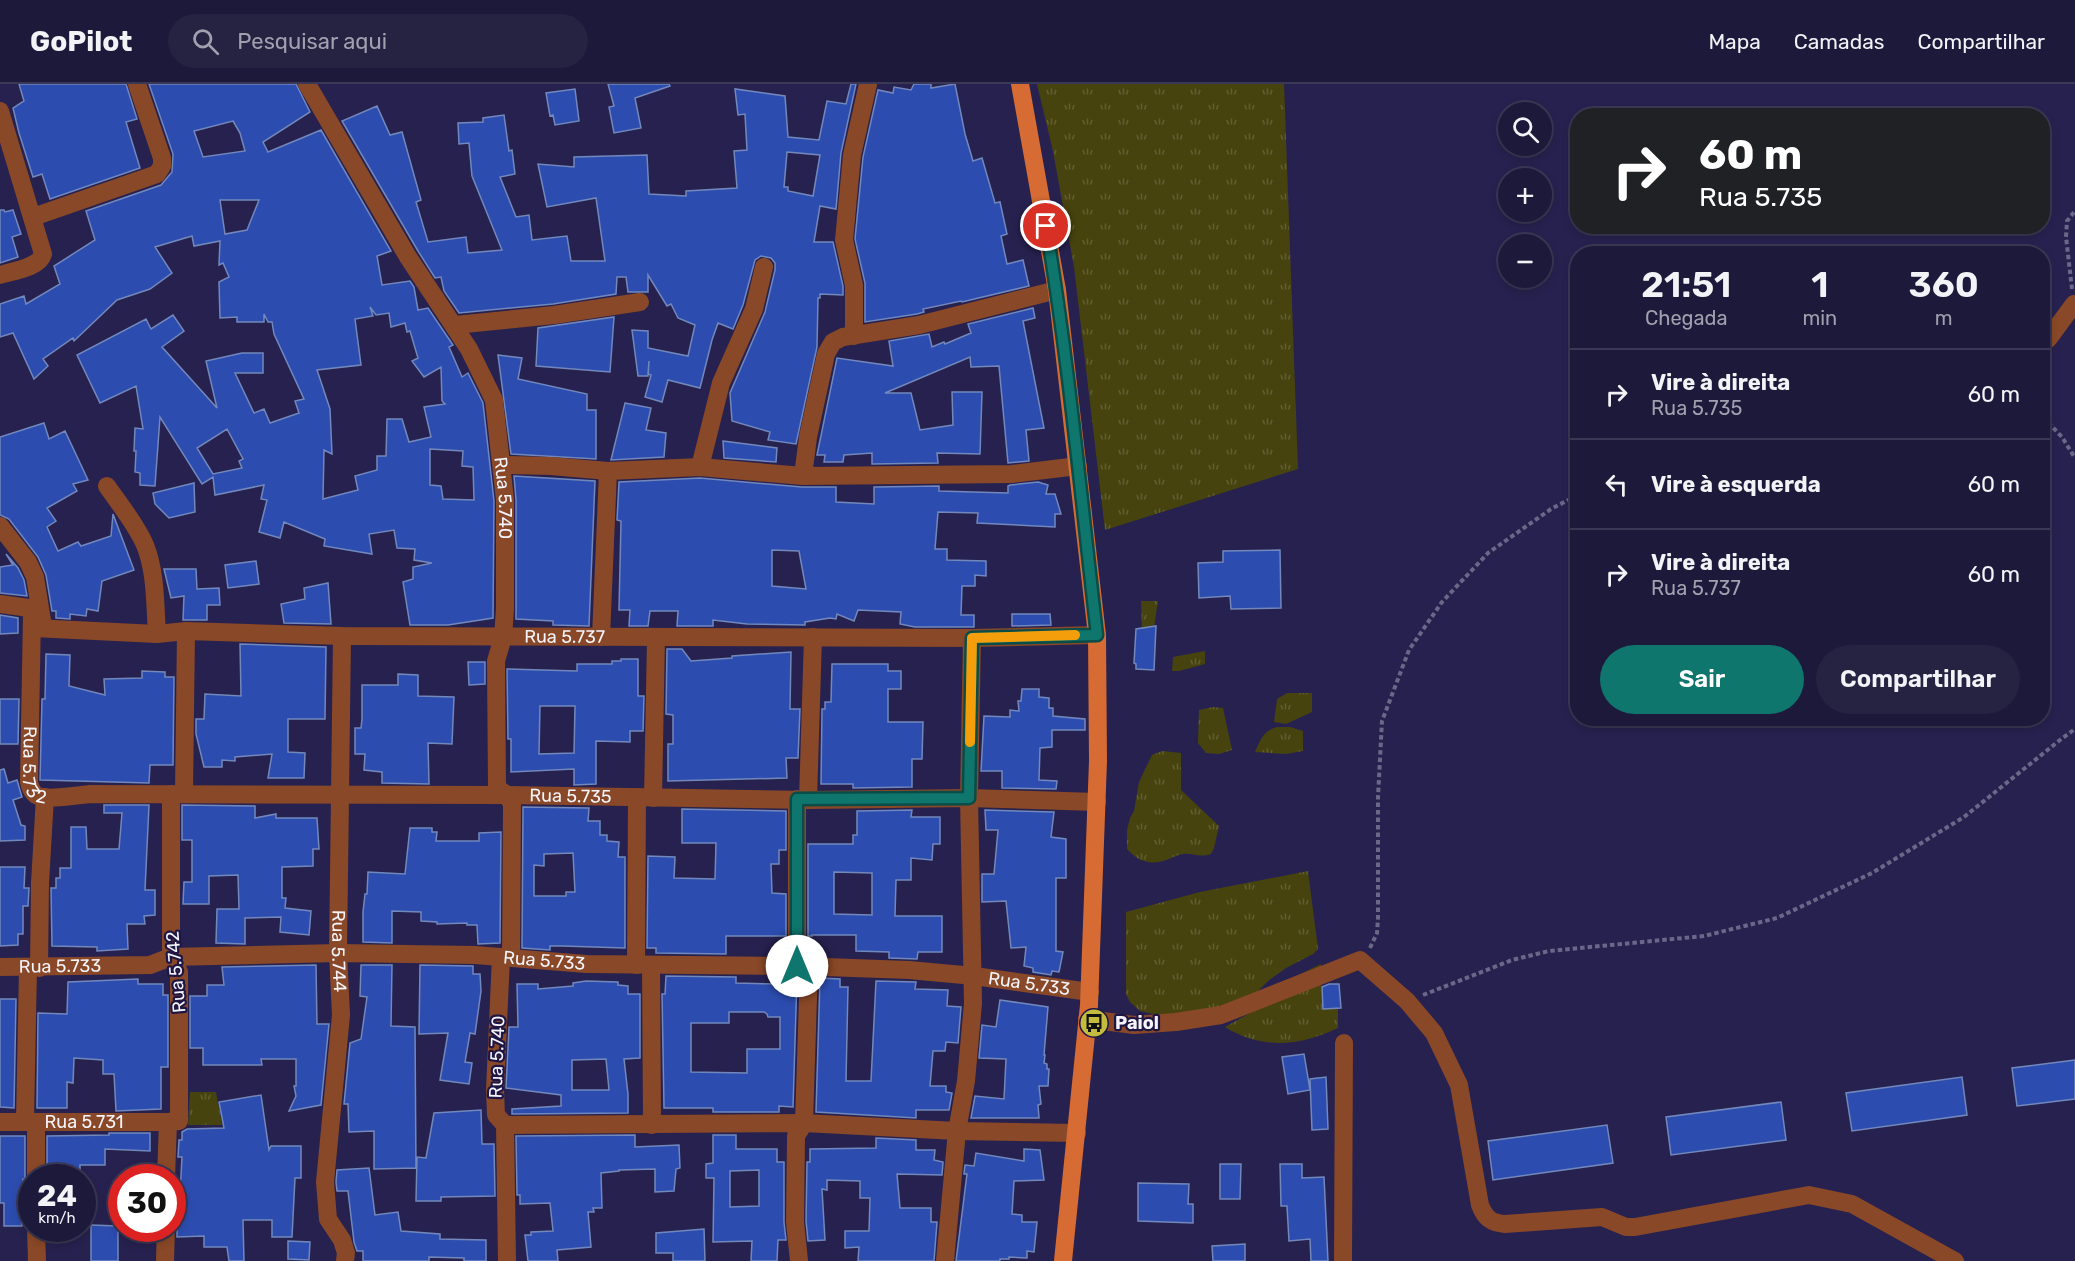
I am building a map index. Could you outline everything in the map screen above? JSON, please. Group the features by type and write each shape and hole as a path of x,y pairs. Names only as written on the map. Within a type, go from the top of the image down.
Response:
{"main road":[{"path":"1020,84 1057,290 1097,635 1097,802 1089,1006 1064,1261"}],"street":[{"path":"33,217 158,174 162,166 162,158 136,84"},
{"name":"Rua 5.740","path":"307,84 408,257 455,325 494,400 503,465 505,500 503,637 496,661 497,789 507,795 512,804 506,957 495,1089 496,1115 505,1125 507,1261"},
{"path":"854,336 854,285 844,240 852,155 868,84"},
{"path":"0,111 43,254 41,259 34,264 0,275"},
{"path":"700,467 721,383 754,309 764,267"},
{"path":"803,476 826,354 833,342 843,337 919,325 1057,290"},
{"path":"455,325 554,315 640,302"},
{"path":"2074,304 2075,323"},
{"path":"2050,337 2074,304"},
{"path":"503,465 608,471 700,467 803,476 1012,474 1078,466"},
{"path":"601,637 608,471"},
{"path":"107,486 146,546 154,588 157,633"},
{"path":"0,526 28,562 35,577 38,629"},
{"path":"0,604 29,608 38,629"},
{"name":"Rua 5.737","path":"38,629 342,636 656,638 972,638 1097,635"},
{"name":"Rua 5.732","path":"35,1164 31,1122 33,968 45,797 37,796 29,782 30,673 38,629"},
{"name":"Rua 5.742","path":"166,1164 168,1122 178,1121 179,972 171,957 186,631"},
{"name":"Rua 5.744","path":"342,636 338,953 341,1015 325,1182 328,1219 342,1240 346,1253 345,1261"},
{"path":"799,1261 795,1222 796,1136 804,1123 802,799 813,637"},
{"path":"652,1125 643,965 645,797 656,638"},
{"path":"945,1261 957,1131 966,1081 974,976 969,798 972,638"},
{"name":"Rua 5.735","path":"45,797 90,794 507,795 802,799 969,798 1097,802"},
{"name":"Rua 5.733","path":"0,967 150,965 171,957 338,953 506,957 546,962 643,965 803,966 909,970 974,976 1089,1006 1134,1024 1176,1022 1221,1015 1360,960"},
{"path":"1360,960 1407,1001 1434,1033 1459,1086 1480,1205 1484,1215 1493,1224 1602,1217 1626,1227 1635,1227 1809,1195 1852,1204 1955,1261"},
{"path":"1343,1261 1344,1043"},
{"name":"Rua 5.731","path":"0,1122 168,1122"},
{"path":"505,1125 804,1123 957,1131 1077,1133"},
{"path":"36,1242 37,1261"},
{"path":"165,1242 165,1261"}],"path":[{"path":"2074,304 2066,237 2067,221 2075,211"},
{"path":"2050,424 2062,437 2075,458"},
{"path":"1360,960 1377,933 1378,797 1382,721 1409,650 1442,602 1488,553 1551,509 1570,499"},
{"path":"1407,1001 1512,960 1549,951 1704,936 1777,918 1872,873 1964,817 2075,729"}],"green space":[{"path":"1037,84 1284,84 1298,469 1105,530 1074,267 1053,151"},
{"path":"1141,601 1158,601 1153,633 1142,634"},
{"path":"1205,651 1205,664 1172,671 1173,657"},
{"path":"1287,693 1312,693 1312,712 1286,724 1274,722 1277,699"},
{"path":"1213,707 1223,708 1232,750 1219,754 1206,753 1198,743 1199,710"},
{"path":"1277,727 1290,727 1303,731 1303,751 1286,754 1255,752 1266,733"},
{"path":"1162,751 1181,753 1181,790 1219,826 1211,854 1203,856 1183,854 1163,861 1151,862 1141,860 1127,849 1127,830 1134,811 1139,782 1152,755"},
{"path":"1308,871 1318,949 1313,954 1286,968 1254,995 1181,1020 1140,1011 1130,1002 1126,994 1126,912 1200,892"},
{"path":"1321,964 1322,1009 1338,1009 1338,1028 1310,1039 1281,1043 1253,1039 1225,1027 1259,1008 1288,980"},
{"path":"190,1092 216,1092 222,1125 188,1125"}],"building":[{"path":"19,84 126,84 137,119 126,122 140,168 50,199 42,174 33,177 19,133 13,108 24,101"},
{"path":"149,84 296,84 310,112 263,142 268,152 321,130 391,251 377,256 382,285 410,281 414,287 418,310 428,308 453,345 449,347 462,377 468,373 483,403 494,501 493,618 448,625 410,625 403,582 413,579 413,567 432,563 414,560 415,549 397,548 394,530 369,534 372,554 324,546 325,539 284,522 280,538 259,532 267,500 261,499 264,485 215,495 213,477 202,484 160,417 155,486 140,485 140,473 135,472 135,428 143,429 136,386 100,403 77,355 146,319 151,329 173,315 184,331 162,347 217,408 206,361 242,353 263,353 263,373 235,373 254,413 264,409 270,423 299,413 295,401 304,399 274,334 272,322 268,322 264,314 264,322 237,322 237,317 220,318 219,282 229,277 223,263 219,265 220,241 194,246 192,236 155,247 172,273 150,289 117,300 74,341 73,338 43,359 48,366 34,379 13,333 0,337 0,304 24,296 26,304 60,284 54,266 95,240 86,211 161,185 172,172 173,154","holes":["233,121 240,133 245,151 203,157 194,131","220,200 259,200 247,230 225,234","370,307 376,315 389,313 391,327 405,323 407,332 410,331 418,358 412,361 424,377 441,367 442,401 445,404 424,407 431,437 409,442 402,419 387,419 386,456 377,456 377,470 355,476 358,490 323,499 324,450 332,454 330,409 317,370 361,365 355,319 373,316","227,429 243,459 239,461 242,468 213,474 197,448","430,449 463,451 462,466 473,467 474,500 443,499 441,486 430,485"]},
{"path":"608,84 669,84 670,86 635,98 641,128 614,133 609,107 614,106"},
{"path":"851,84 856,84 841,153 836,209 820,206 814,242 833,242 843,295 820,294 818,298 817,347 796,444 768,440 770,432 732,421 730,393 765,312 775,270 775,263 771,258 761,256 755,260 743,305 733,329 718,323 700,388 668,380 662,402 645,397 651,375 638,376 632,330 648,331 648,348 688,356 695,325 678,318 671,304 667,306 648,275 648,292 628,292 626,277 617,277 616,294 553,304 459,313 444,291 441,277 435,278 342,121 377,106 390,135 402,132 421,200 416,202 428,242 466,237 468,253 502,250 472,176 469,143 459,144 458,123 483,122 483,118 504,115 515,174 500,177 516,217 529,215 532,240 567,236 571,261 605,261 596,198 547,207 538,164 574,167 574,157 647,155 649,194 686,196 686,191 737,188 734,151 747,150 745,114 738,115 735,89 785,96 788,137 819,140 827,101 846,104","holes":["787,152 820,155 813,196 788,191 788,187 784,187"]},
{"path":"914,84 931,84 931,88 955,84 973,161 982,158 995,203 1000,202 1007,234 1001,236 1007,264 1023,260 1029,286 923,309 924,312 917,314 865,322 865,283 855,239 863,157 878,90 893,93 894,87 911,90"},
{"path":"575,89 579,121 555,125 553,115 550,116 546,93"},
{"path":"0,210 5,212 13,210 21,234 12,237 18,257 0,263"},
{"path":"1033,308 1035,318 1023,321 1044,428 1026,430 1029,461 1008,463 999,366 971,367 970,357 885,393 911,393 920,430 953,425 952,392 982,392 980,454 937,453 938,463 872,464 872,453 844,455 843,462 824,462 825,455 817,455 837,358 893,366 889,341 929,334 932,347 971,333 968,324"},
{"path":"614,317 610,372 536,366 538,328"},
{"path":"498,355 522,358 518,379 587,394 587,410 596,410 596,459 511,454"},
{"path":"625,403 651,408 646,430 666,433 664,457 611,460"},
{"path":"44,423 49,439 65,431 88,480 73,484 77,491 47,508 56,521 47,527 58,551 78,542 81,546 111,536 113,514 134,570 102,581 98,611 87,609 86,616 70,614 70,619 56,618 56,611 52,611 46,575 38,557 9,519 0,515 0,437"},
{"path":"723,441 777,448 776,462 724,458"},
{"path":"514,476 595,481 589,626 553,625 553,621 516,619"},
{"path":"700,478 802,487 836,487 836,502 874,504 874,487 939,486 939,491 1008,493 1010,485 1038,482 1048,485 1046,494 1055,494 1061,514 1055,514 1055,527 977,523 978,513 938,512 935,549 947,549 947,560 986,561 986,576 975,575 975,586 962,586 961,615 974,615 974,627 915,627 900,624 901,612 858,610 854,621 837,614 836,619 805,622 805,625 747,624 713,620 713,626 677,626 678,611 650,611 648,626 629,626 630,610 619,610 621,521 617,520 619,482","holes":["772,550 799,551 806,589 772,586"]},
{"path":"194,483 195,512 169,518 155,504 153,493"},
{"path":"1280,550 1281,608 1231,609 1230,596 1199,598 1198,563 1223,562 1223,551"},
{"path":"6,554 18,568 24,580 27,596 0,593 0,567 13,565"},
{"path":"256,561 259,584 228,588 225,565"},
{"path":"164,569 196,569 197,589 219,588 220,605 207,605 207,620 183,620 184,596 171,598"},
{"path":"328,583 331,624 284,623 281,604 305,599 304,588"},
{"path":"1012,614 1050,614 1051,625 1012,626"},
{"path":"0,615 18,618 18,633 0,634"},
{"path":"1156,626 1154,670 1136,669 1134,663 1136,629"},
{"path":"240,644 326,647 325,719 288,719 288,752 305,753 304,778 268,778 272,754 235,757 235,761 222,760 222,767 204,767 196,734 196,719 204,719 205,694 241,696"},
{"path":"667,649 682,649 691,661 791,652 790,709 800,709 798,758 786,758 787,778 668,781 668,744 673,744 673,715 666,714"},
{"path":"46,654 70,655 69,686 105,695 104,679 142,678 142,671 165,672 165,677 174,677 173,765 150,765 149,783 40,780 42,699 45,699"},
{"path":"621,659 638,659 638,696 644,696 643,731 630,731 630,742 596,741 596,784 574,785 574,769 511,772 507,669 577,671 577,664 612,664 612,661 621,661","holes":["540,706 575,706 574,753 539,754"]},
{"path":"468,662 485,662 485,684 469,685"},
{"path":"832,664 888,664 888,671 901,671 901,689 888,689 888,722 923,722 922,759 912,759 912,787 853,788 853,784 821,784 822,709 825,709 825,702 831,702"},
{"path":"398,674 418,675 418,696 454,697 452,744 428,743 429,784 382,783 382,772 364,770 365,754 355,754 355,728 361,728 362,719 362,685 398,685"},
{"path":"1022,689 1039,689 1039,697 1049,698 1049,708 1053,708 1053,716 1085,719 1085,730 1052,730 1052,747 1040,748 1039,780 1057,781 1056,789 1002,788 1002,771 981,771 984,716 1010,717 1010,710 1019,711 1018,701 1021,701"},
{"path":"0,699 19,699 18,744 0,744"},
{"path":"4,769 8,783 17,780 22,797 13,800 21,825 25,826 25,840 0,841 0,770"},
{"path":"104,805 149,805 145,890 155,890 155,915 144,916 145,924 127,924 128,949 97,951 97,947 52,946 51,888 56,888 56,878 60,878 60,868 71,868 71,827 86,827 87,849 119,849 122,813 104,813"},
{"path":"182,805 255,806 255,818 276,814 276,818 317,818 319,849 313,849 313,866 282,867 282,898 286,898 285,908 311,911 309,935 280,932 281,917 245,918 245,944 216,943 217,909 239,909 238,875 209,876 209,904 183,904 184,882 192,882 192,840 182,840"},
{"path":"523,807 589,808 588,821 600,821 600,835 607,835 607,841 619,842 618,857 625,857 625,948 550,946 550,950 522,948","holes":["573,853 575,892 566,892 566,896 534,896 534,865 544,866 544,854"]},
{"path":"682,809 786,811 786,850 779,850 779,864 771,864 772,893 786,894 786,936 726,936 726,954 656,953 656,948 647,948 648,856 675,857 674,878 715,879 716,843 682,843"},
{"path":"912,810 911,817 940,817 940,844 933,844 932,860 911,858 911,880 896,880 895,916 942,916 942,952 918,952 917,959 889,958 889,952 856,951 856,935 808,936 808,844 853,844 853,835 857,835 857,811","holes":["834,872 872,873 872,915 834,914"]},
{"path":"985,810 1054,812 1051,837 1066,839 1066,878 1056,878 1056,951 1063,952 1059,972 1052,971 1051,975 1033,972 1033,968 1024,966 1026,947 1011,948 1006,901 982,902 982,874 994,874 998,830 986,830"},
{"path":"410,828 432,828 432,832 437,832 436,841 479,841 479,833 501,832 500,943 478,944 477,925 437,924 437,922 421,921 421,912 392,911 392,943 363,942 363,912 368,872 405,874"},
{"path":"0,867 25,867 24,888 29,888 28,906 23,906 23,934 18,934 18,945 0,946"},
{"path":"316,965 317,1024 329,1024 321,1105 289,1111 296,1096 294,1086 296,1086 296,1059 261,1059 262,1065 203,1065 203,1048 190,1048 190,996 207,996 207,985 224,985 222,967"},
{"path":"361,965 392,965 391,1026 415,1027 416,1168 374,1169 374,1131 349,1132 348,1104 344,1104 350,1043 361,1039 367,997 360,996"},
{"path":"420,965 473,966 473,974 480,974 481,991 475,1034 470,1033 465,1062 472,1063 469,1084 440,1080 448,1033 419,1034"},
{"path":"666,976 736,977 736,983 777,984 777,977 797,977 793,1107 779,1106 779,1112 713,1112 713,1108 664,1108 662,994 665,994","holes":["729,1012 764,1012 768,1017 780,1017 780,1049 747,1049 747,1073 691,1072 691,1023 729,1023"]},
{"path":"820,978 840,979 840,987 848,987 846,1081 871,1081 876,981 916,982 915,989 948,990 947,1006 961,1007 958,1043 946,1042 945,1051 933,1051 930,1086 946,1086 946,1092 952,1093 949,1110 916,1110 916,1118 816,1112"},
{"path":"138,979 138,984 163,984 163,995 168,995 168,1067 161,1067 161,1109 116,1111 114,1074 103,1074 103,1060 74,1058 73,1083 67,1082 67,1108 37,1108 38,1013 67,1014 68,982"},
{"path":"618,982 618,985 628,986 628,994 640,994 640,1058 624,1059 628,1113 512,1114 512,1109 561,1106 561,1095 506,1088 509,1027 518,1027 517,984 538,984 538,989 573,986 573,983","holes":["606,1059 609,1090 572,1090 572,1060"]},
{"path":"1339,984 1341,1008 1323,1009 1322,987"},
{"path":"0,999 16,999 14,1108 0,1107"},
{"path":"1000,1000 1048,1007 1044,1063 1049,1069 1048,1086 1039,1086 1041,1104 1038,1105 1039,1118 971,1118 975,1096 1004,1099 1006,1059 979,1058 982,1025 996,1027"},
{"path":"1304,1054 1310,1090 1288,1094 1282,1057"},
{"path":"2075,1060 2075,1099 2017,1106 2012,1068"},
{"path":"1326,1077 1328,1129 1312,1130 1310,1079"},
{"path":"1962,1077 1967,1115 1852,1131 1846,1093"},
{"path":"261,1095 269,1150 271,1146 301,1146 301,1178 295,1178 292,1237 272,1237 272,1220 243,1220 244,1261 229,1261 227,1247 204,1247 204,1236 186,1237 186,1164 182,1164 182,1157 178,1157 179,1140 182,1140 182,1132 187,1129 224,1128 219,1102"},
{"path":"1781,1102 1786,1140 1671,1155 1666,1117"},
{"path":"481,1110 482,1144 494,1144 495,1196 441,1197 441,1201 416,1201 417,1157 426,1158 434,1113"},
{"path":"1607,1125 1613,1163 1493,1180 1488,1141"},
{"path":"109,1133 150,1133 150,1151 105,1149 105,1165 47,1164 47,1136 109,1135"},
{"path":"635,1135 635,1147 679,1145 680,1168 676,1169 674,1191 655,1192 655,1169 601,1173 602,1208 593,1208 594,1212 588,1212 591,1247 557,1250 558,1261 528,1261 525,1235 531,1235 531,1232 553,1231 550,1203 520,1204 520,1195 517,1195 516,1136"},
{"path":"713,1135 736,1135 736,1149 777,1149 777,1162 784,1162 786,1240 778,1240 777,1261 751,1261 752,1241 713,1242 714,1178 706,1178 706,1164 713,1163","holes":["759,1170 759,1206 730,1207 730,1171"]},
{"path":"0,1136 25,1136 25,1164 18,1164 18,1226 4,1226 4,1203 0,1203"},
{"path":"876,1138 916,1140 916,1150 935,1150 934,1160 943,1162 942,1175 897,1174 900,1208 931,1208 931,1222 937,1222 934,1261 858,1261 859,1247 845,1248 845,1231 869,1231 870,1198 860,1198 860,1181 827,1180 827,1190 822,1189 825,1240 808,1241 807,1162 810,1162 810,1149 876,1148"},
{"path":"1024,1149 1040,1150 1044,1180 1014,1181 1012,1214 1022,1215 1022,1222 1037,1222 1034,1252 1027,1251 1027,1258 1009,1257 1009,1259 1000,1259 1000,1261 956,1261 967,1174 964,1174 965,1165 974,1166 976,1153 1024,1161"},
{"path":"1220,1164 1241,1164 1240,1199 1220,1199"},
{"path":"1280,1164 1302,1164 1302,1178 1324,1177 1328,1261 1311,1261 1310,1239 1289,1241 1287,1206 1281,1206"},
{"path":"369,1168 375,1215 398,1212 401,1231 440,1234 440,1239 486,1240 486,1261 429,1257 429,1261 363,1261 363,1251 357,1251 354,1242 348,1191 337,1191 336,1182 337,1170"},
{"path":"1138,1183 1189,1184 1188,1204 1193,1204 1193,1223 1138,1221"},
{"path":"96,1225 108,1226 108,1242 118,1242 118,1261 91,1261 91,1242 96,1242"},
{"path":"704,1229 705,1261 673,1261 673,1253 656,1253 656,1233"},
{"path":"288,1241 310,1242 309,1260 288,1259"},
{"path":"1245,1244 1245,1261 1213,1261 1212,1246"}],"slow traffic":[{"path":"970,742 972,638 1075,635"}],"place":[{"name":"Paiol","path":"1094,1023"}],"route":[{"path":"797,966 797,799 969,798 972,638 1097,635 1068,372 1046,226"}]}
